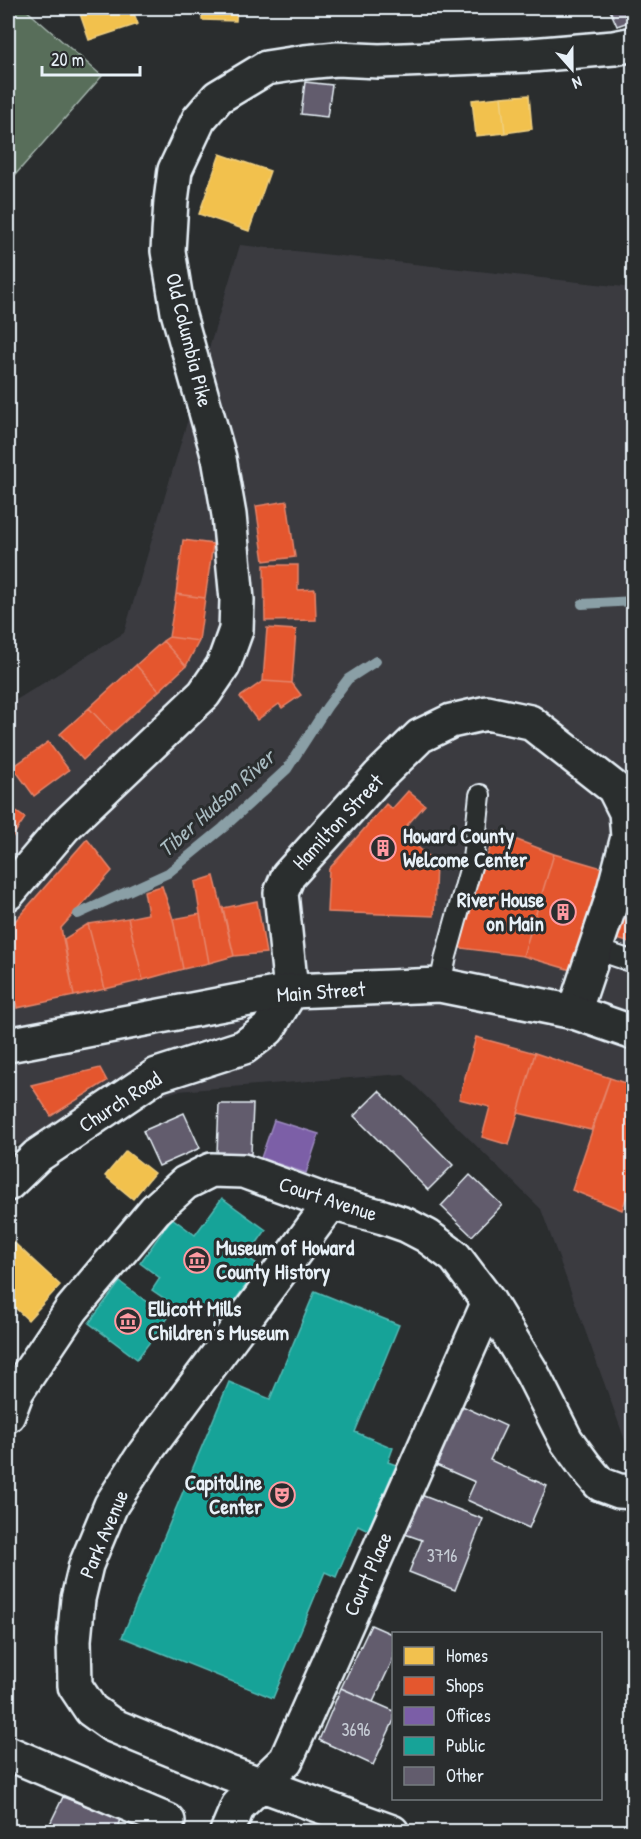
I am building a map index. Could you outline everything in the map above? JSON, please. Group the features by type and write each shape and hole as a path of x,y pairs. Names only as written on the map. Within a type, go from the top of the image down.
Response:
{"street":[{"name":"Old Columbia Pike","path":"8,893 64,827 204,694 223,666 236,630 237,600 229,515 219,458 178,312 168,251 175,171 200,119 218,97 266,69 276,67 337,59 391,60 531,56 615,48 633,44"},
{"name":"Hamilton Street","path":"291,991 281,893 288,876 379,776 420,736 452,721 487,713 530,722 614,788 626,812 628,837 595,949"},
{"path":"574,1012 595,949"},
{"name":"Main Street","path":"8,1045 291,991 441,985 574,1012 633,1034"},
{"name":"Church Road","path":"8,1184 37,1156 157,1075 244,1047 268,1029 291,991"},
{"name":"Court Avenue","path":"8,1415 17,1391 72,1309 155,1210 185,1183 211,1170 243,1171 331,1203 406,1225 427,1236 454,1257 489,1302 532,1372 566,1440 585,1466 600,1484 619,1491 633,1492"},
{"name":"Park Avenue","path":"331,1203 144,1454 111,1505 86,1565 78,1599 74,1640 75,1686 91,1710 112,1725 230,1773 392,1832"},
{"name":"Court Place","path":"227,1832 238,1806 286,1760 489,1302"},
{"path":"8,1753 168,1821"}],"lane":[{"path":"441,985 446,956 473,859 480,795"},
{"path":"595,949 633,962"}],"shaded area":[{"path":"240,245 633,288 633,1453 630,1454 541,1209 403,1074 177,1091 8,1148 8,705 124,633"}],"green space":[{"path":"8,8 24,8 102,76 8,183"}],"building: Homes":[{"path":"78,8 132,8 138,24 89,40"},
{"path":"202,8 237,8 236,21 202,20"},
{"path":"529,95 532,129 505,133 501,97"},
{"path":"501,97 505,133 476,136 472,100"},
{"path":"220,154 270,171 249,231 199,214"},
{"path":"126,1151 154,1173 133,1199 105,1176"},
{"path":"8,1237 60,1285 28,1320 8,1301"}],"building: Shops":[{"path":"287,501 295,557 264,561 256,506"},
{"path":"183,540 213,544 205,598 176,594"},
{"path":"264,565 298,565 298,590 315,589 316,620 265,621"},
{"path":"176,594 205,598 199,641 169,637"},
{"path":"267,628 296,630 292,683 263,681"},
{"path":"169,637 199,641 186,666 163,641"},
{"path":"163,641 186,666 159,691 136,665"},
{"path":"136,665 159,691 112,733 89,708"},
{"path":"263,681 292,683 301,695 282,708 279,704 257,720 240,697"},
{"path":"89,708 112,733 83,760 60,734"},
{"path":"48,742 69,770 34,796 13,767"},
{"name":"Howard County Welcome Center","path":"408,791 425,805 401,832 436,863 434,916 327,912 329,869 386,804 392,809"},
{"path":"8,806 25,818 8,843"},
{"path":"496,832 554,854 523,956 453,947"},
{"path":"87,839 112,871 61,928 74,996 17,1008 8,965 8,929"},
{"name":"River House on Main","path":"554,854 602,868 571,970 523,956"},
{"path":"634,865 634,944 610,937"},
{"path":"214,876 234,956 209,963 195,882"},
{"path":"162,886 173,919 183,969 143,980 128,918 148,914 144,891"},
{"path":"257,901 266,953 234,956 223,908"},
{"path":"200,914 209,963 183,969 173,919"},
{"path":"128,918 143,980 105,989 88,924"},
{"path":"88,924 105,989 74,996 64,939"},
{"path":"476,1037 535,1053 509,1145 482,1137 490,1107 459,1099"},
{"path":"535,1053 610,1078 591,1130 518,1113"},
{"path":"100,1068 107,1081 51,1116 31,1085"},
{"path":"610,1078 634,1086 634,1176 622,1210 572,1190"}],"building: Offices":[{"path":"274,1120 319,1134 306,1173 261,1158"}],"building: Public":[{"name":"Museum of Howard County History","path":"222,1198 266,1230 247,1257 260,1266 219,1322 191,1302 184,1312 152,1290 160,1278 140,1263 172,1218 195,1235"},
{"name":"Ellicott Mills Children's Museum","path":"120,1282 168,1318 137,1359 89,1323"},
{"name":"Capitoline Center","path":"315,1291 399,1325 355,1432 393,1448 388,1462 396,1465 368,1530 358,1525 336,1577 325,1572 273,1698 122,1637 229,1382 270,1399"}],"building: Other":[{"path":"609,8 634,8 634,20 617,26"},
{"path":"305,82 332,85 327,117 301,114"},
{"path":"379,1091 453,1165 428,1190 354,1116"},
{"path":"219,1104 253,1104 251,1154 217,1153"},
{"path":"184,1113 200,1148 159,1166 143,1131"},
{"path":"470,1175 502,1205 472,1236 441,1206"},
{"path":"460,1405 506,1426 490,1460 547,1486 529,1528 467,1500 475,1482 434,1464"},
{"path":"421,1495 483,1519 455,1590 409,1572 422,1540 405,1534"},
{"path":"371,1625 392,1634 392,1661 373,1702 341,1688"},
{"path":"341,1688 392,1710 392,1724 373,1765 319,1740"},
{"path":"63,1797 120,1819 116,1832 46,1832"}],"waterway":[{"name":"Tiber Hudson River","path":"582,604 634,601"},
{"name":"Tiber Hudson River","path":"78,914 168,873 223,828 287,769 348,679 376,661"}],"place":[{"name":"Howard County Welcome Center","path":"383,848"},
{"name":"River House on Main","path":"563,912"},
{"name":"Museum of Howard County History","path":"197,1260"},
{"name":"Ellicott Mills Children's Museum","path":"128,1321"},
{"name":"Capitoline Center","path":"282,1495"}]}
